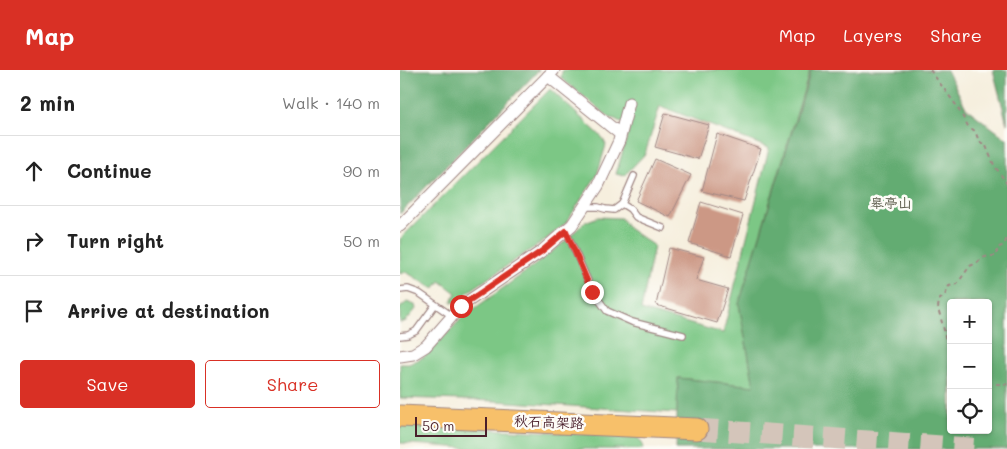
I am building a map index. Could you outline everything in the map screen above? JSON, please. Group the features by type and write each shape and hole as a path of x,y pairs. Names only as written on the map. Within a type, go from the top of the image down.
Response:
{"highway":[{"name":"秋石高架路","path":"400,416 697,429"}],"street":[{"path":"400,226 551,73 620,134"},
{"path":"400,356 413,354 426,346 461,306 542,251 572,225 598,186 619,141 629,103"}],"lane":[{"path":"584,207 614,210 622,204 634,176"},
{"path":"622,204 630,209 636,217 663,228"},
{"path":"566,231 592,292 607,310 632,322 683,335"},
{"path":"400,290 408,289 419,293 452,316"},
{"path":"400,336 416,331 435,305"}],"path":[{"path":"930,70 956,105 968,126 975,131 979,141 986,146 994,165 1007,184"},
{"path":"950,344 945,337 938,308 939,300 945,295 948,286 957,284 970,266 982,258 997,256 997,248 1004,244 1007,238"},
{"path":"992,384 1007,384"}],"green space":[{"path":"400,70 539,70 400,214"},
{"path":"563,70 810,70 739,304 754,386 678,378 677,413 495,401 400,398 400,364 409,364 424,357 464,316 531,268 563,243 585,222 598,217 621,218 628,228 654,246 641,310 723,333 769,148 660,106 645,154 624,176 616,174 630,127 610,118 561,78"},
{"name":"皋亭山","path":"811,70 947,70 966,108 1007,139 1007,449 676,449 678,378 754,386 739,304"},
{"path":"993,70 1007,70 1007,124"},
{"path":"550,89 602,137 606,145 597,175 566,223 548,238 468,292 457,302 451,302 456,293 440,281 434,289 406,272 400,274 400,239"},
{"path":"407,302 415,305 416,309 406,321 400,323 400,308"},
{"path":"400,425 636,436 642,442 643,449 477,449 400,443"}],"building":[{"path":"665,113 709,125 698,159 655,147"},
{"path":"717,134 761,149 744,201 702,191"},
{"path":"655,159 691,175 670,217 636,201"},
{"path":"701,202 743,215 731,256 689,243"},
{"path":"669,248 704,257 696,280 728,289 717,323 656,305"}],"tunnel":[{"path":"697,429 984,449"}],"route":[{"path":"461,306 542,251 566,231 592,292"}]}
